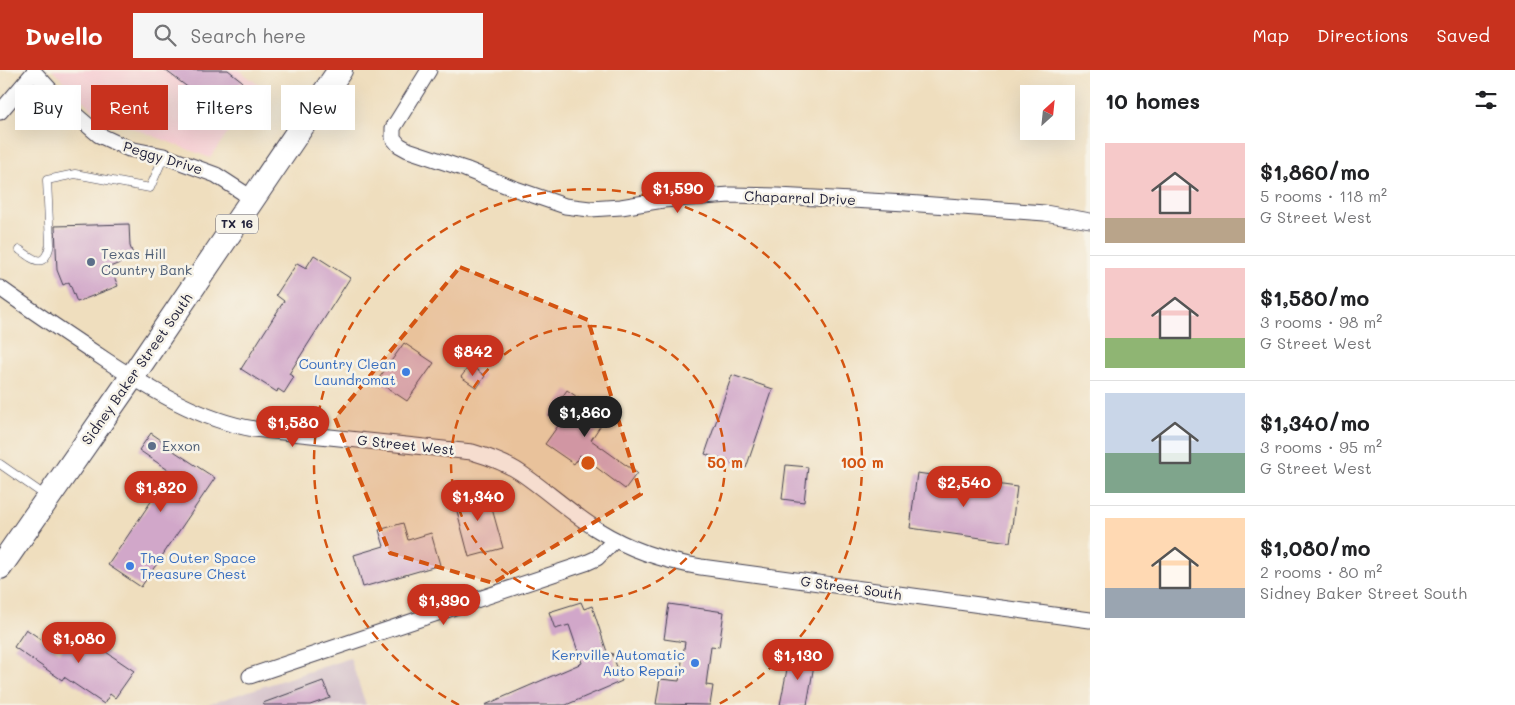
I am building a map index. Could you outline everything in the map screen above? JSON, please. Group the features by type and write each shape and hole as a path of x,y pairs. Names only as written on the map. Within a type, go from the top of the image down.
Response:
{"main road":[{"name":"Sidney Baker Street South","path":"0,567 132,377 340,70"}],"street":[{"name":"Chaparral Drive","path":"429,70 393,128 393,138 399,145 408,150 565,206 590,209 621,207 663,200 730,195 778,196 1045,213 1090,221"},
{"name":"Peggy Drive","path":"0,112 34,72 64,105 99,135 129,149 164,156 216,175 253,199"},
{"name":"G Street West","path":"0,288 132,377 198,413 232,425 472,452 486,456 520,472 597,530 615,540"},
{"name":"G Street South","path":"615,540 652,556 677,563 1090,620"},
{"path":"250,676 586,563 597,558 615,540"}],"lane":[{"path":"20,250 34,261 44,259 48,252 50,244 47,180 75,174 150,188 164,156"},
{"path":"0,464 48,498"}],"highlighted area":[{"path":"460,267 588,320 641,494 493,583 390,553 335,418"}],"shaded area":[{"path":"52,70 239,70 259,85 178,85 178,130 229,130 210,158 138,130 168,130 168,85 91,85 91,108 81,98 81,85 67,85"},
{"path":"350,658 366,705 206,705"}],"building":[{"path":"165,70 228,70 242,81 239,85 185,85"},
{"name":"Texas Hill Country Bank","path":"129,224 130,246 134,257 110,267 118,286 77,302 69,282 63,285 57,270 55,226"},
{"path":"314,255 350,278 289,374 294,377 284,393 278,389 277,392 241,369 284,301 276,295 297,263 306,268"},
{"name":"Country Clean Laundromat","path":"404,343 434,363 407,401 377,381"},
{"path":"470,365 485,376 477,388 461,377"},
{"path":"732,375 773,389 746,468 705,454"},
{"path":"567,390 606,417 591,440 637,473 625,489 580,455 574,464 545,444 560,423 549,416"},
{"path":"151,433 164,442 163,444 215,478 141,587 108,565 171,472 139,450"},
{"path":"786,465 808,467 804,502 782,499"},
{"path":"917,473 1017,487 1010,542 910,528"},
{"path":"486,487 503,548 469,557 453,496"},
{"path":"403,523 408,540 431,533 440,565 363,587 354,555 384,546 379,530"},
{"path":"581,602 584,609 592,606 608,655 612,653 622,681 566,705 485,705 582,663 569,625 555,629 549,612"},
{"name":"Kerrville Automatic Auto Repair","path":"669,604 724,612 719,647 711,646 706,685 713,686 710,705 656,704 660,679 679,681 685,642 664,639"},
{"path":"26,629 60,652 75,631 134,671 115,698 110,694 104,704 64,677 62,680 14,647"},
{"path":"790,654 815,659 807,705 780,705"},
{"path":"323,681 330,698 310,705 264,705 263,703"}],"place":[{"name":"Texas Hill Country Bank","path":"91,262"},
{"name":"Country Clean Laundromat","path":"406,372"},
{"name":"Exxon","path":"152,446"},
{"name":"The Outer Space Treasure Chest","path":"130,566"},
{"name":"Kerrville Automatic Auto Repair","path":"695,663"}]}
